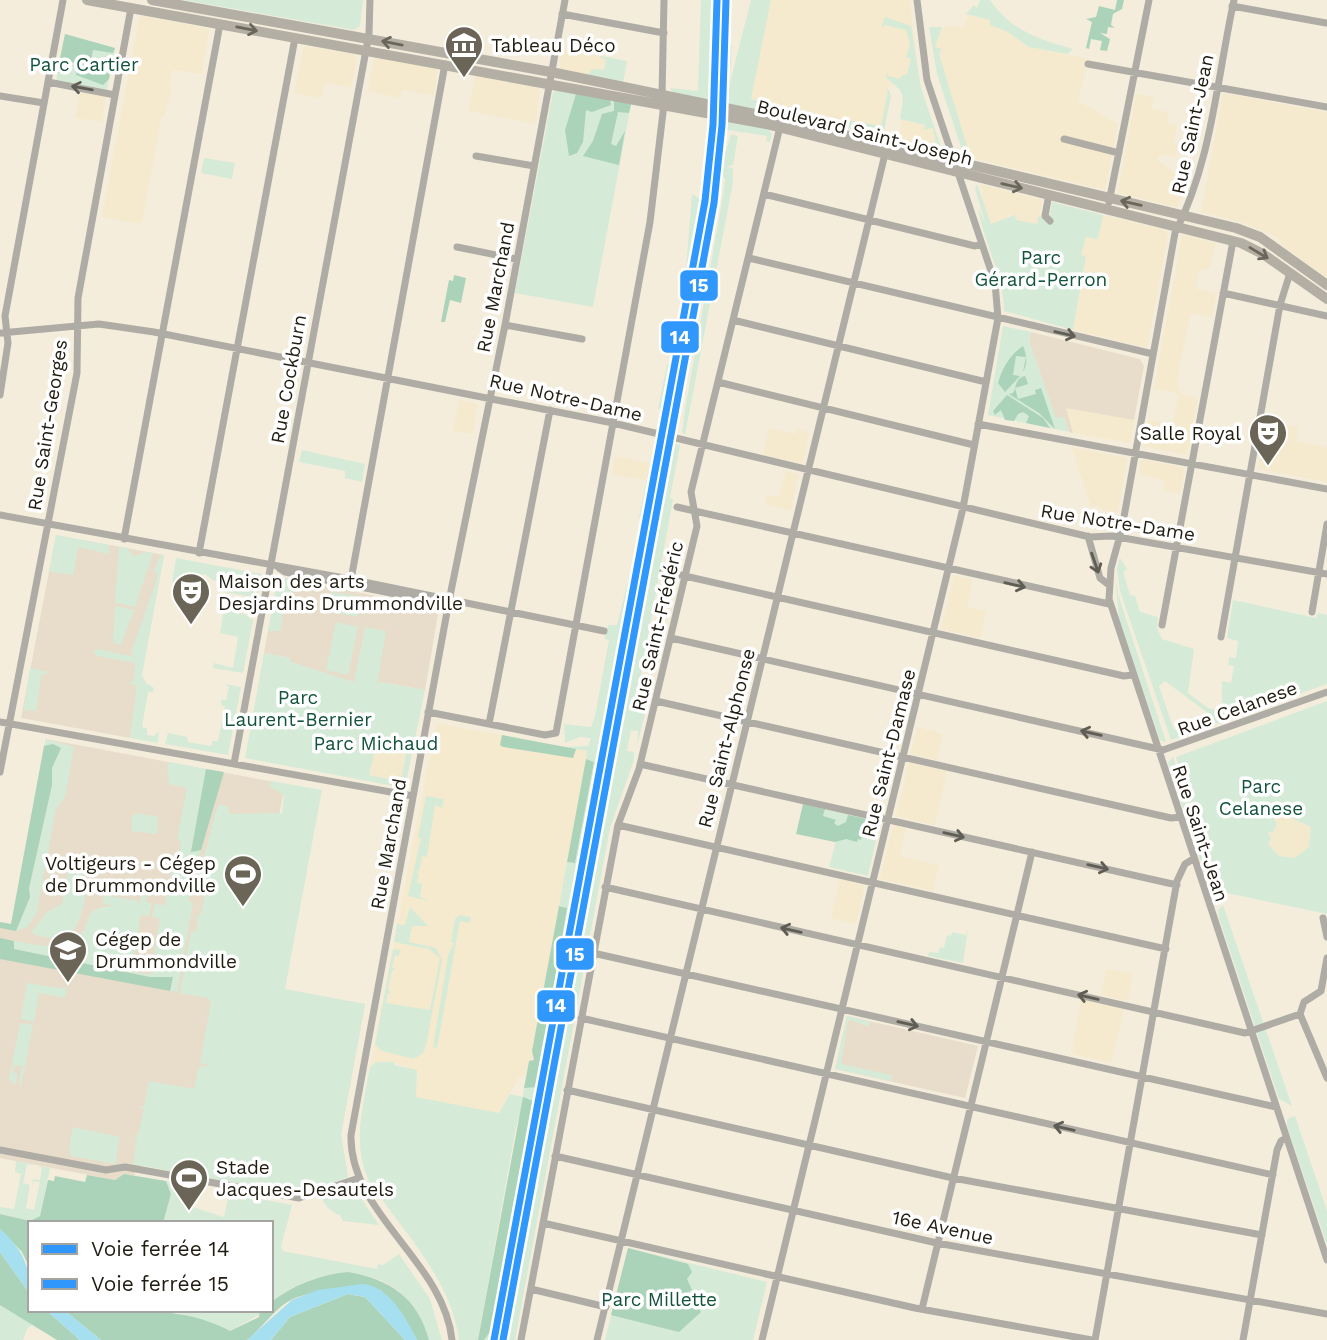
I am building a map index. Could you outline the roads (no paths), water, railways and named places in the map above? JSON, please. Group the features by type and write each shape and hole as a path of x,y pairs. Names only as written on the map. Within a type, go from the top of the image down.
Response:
{"main road":[{"name":"Boulevard Saint-Joseph","path":"87,0 132,4 220,24 364,51 548,84 663,100 888,143 1108,203 1178,227 1233,241 1254,249 1327,299"},
{"name":"Boulevard Saint-Joseph","path":"152,0 551,72 780,127 958,174 1049,194 1185,216 1254,234 1327,285"}],"street":[{"path":"0,395 8,350 4,333 5,316 64,0"},
{"name":"Rue Cockburn","path":"234,764 274,567 308,361 368,38 370,0"},
{"name":"Rue Marchand","path":"452,1340 447,1314 437,1292 359,1178 351,1147 352,1128 428,712 445,600 505,325 565,0"},
{"path":"428,712 555,735 654,197 663,100 664,0"},
{"name":"Rue Saint-Damase","path":"762,1340 963,508 998,318 997,290 925,70 917,0"},
{"path":"1108,203 1149,0"},
{"path":"1233,3 1326,23"},
{"name":"Rue Saint-Jean","path":"1233,3 1200,174 1185,216 1178,227 1109,585 1110,604 1327,1260"},
{"name":"Rue Saint-Georges","path":"0,772 77,373 78,298 132,4"},
{"path":"562,14 664,33"},
{"path":"124,539 220,24"},
{"path":"199,553 295,38"},
{"path":"350,582 445,64"},
{"path":"1088,64 1327,107"},
{"path":"48,82 115,95"},
{"path":"0,96 44,103"},
{"name":"Rue Saint-Frédéric","path":"521,1340 618,825 640,764 697,526 691,492 780,127"},
{"path":"1064,139 1119,153"},
{"name":"Rue Saint-Alphonse","path":"597,1340 888,143"},
{"path":"476,156 534,166"},
{"path":"764,194 975,246 982,244"},
{"path":"1049,194 1045,216 1050,220"},
{"path":"1162,625 1233,241"},
{"path":"457,247 516,259"},
{"path":"749,258 1153,354"},
{"path":"1220,637 1280,305 1290,272"},
{"path":"1223,293 1327,316"},
{"path":"733,320 986,382"},
{"name":"Rue Notre-Dame","path":"4,333 78,325 116,326 163,333 489,396 613,423 1088,536 1119,537 1323,573"},
{"path":"505,325 582,339"},
{"path":"718,382 974,445"},
{"path":"489,724 550,410"},
{"path":"978,424 1327,489"},
{"path":"677,507 948,570 1110,604"},
{"path":"0,516 274,567 285,572 350,582 436,602 445,600 604,631"},
{"path":"1312,612 1323,573 1327,524"},
{"path":"1088,536 1098,574 1109,585"},
{"path":"663,570 1124,676 1132,674"},
{"path":"671,638 1157,749"},
{"name":"Rue Celanese","path":"1157,749 1168,750 1327,692"},
{"path":"656,701 1171,818 1181,817"},
{"path":"0,722 413,796"},
{"path":"640,764 1177,885"},
{"path":"618,825 1166,949"},
{"path":"922,1309 1032,852"},
{"path":"542,1223 922,1309 1094,1340 1177,885 1183,867 1194,859"},
{"path":"605,887 1251,1032 1300,1014"},
{"path":"1323,918 1327,937"},
{"path":"593,953 1276,1107"},
{"path":"1327,958 1321,991 1304,1002 1300,1014 1327,1078"},
{"path":"581,1018 1273,1175"},
{"path":"568,1090 953,1178 1262,1234"},
{"path":"1243,1340 1278,1146 1286,1138"},
{"path":"0,1150 106,1170 125,1167 299,1198 359,1178"},
{"name":"16e Avenue","path":"555,1156 937,1243 1327,1314"},
{"path":"531,1289 606,1307"}],"water":[{"path":"0,1229 14,1243 23,1258 28,1274 28,1291 0,1252"},
{"path":"362,1284 380,1290 396,1304 417,1340 405,1340 365,1297 348,1294 290,1317 271,1340 247,1340 292,1300 318,1290"},
{"path":"48,1312 66,1312 101,1340 80,1340"}],"rail line":[{"name":"14","path":"494,1340 705,201 713,125 717,0"},
{"name":"15","path":"503,1340 714,203 722,125 726,0"}],"place":[{"name":"Tableau Déco","path":"464,79"},
{"name":"Salle Royal","path":"1268,467"},
{"name":"Maison des arts Desjardins Drummondville","path":"191,626"},
{"name":"Voltigeurs - Cégep de Drummondville","path":"243,908"},
{"name":"Cégep de Drummondville","path":"68,984"},
{"name":"Stade Jacques-Desautels","path":"189,1212"}],"park label":[{"name":"Parc Cartier","path":"84,64"},
{"name":"Parc Gérard-Perron","path":"1041,268"},
{"name":"Parc Laurent-Bernier","path":"298,708"},
{"name":"Parc Michaud","path":"376,743"},
{"name":"Parc Celanese","path":"1261,797"},
{"name":"Parc Millette","path":"659,1299"}]}
